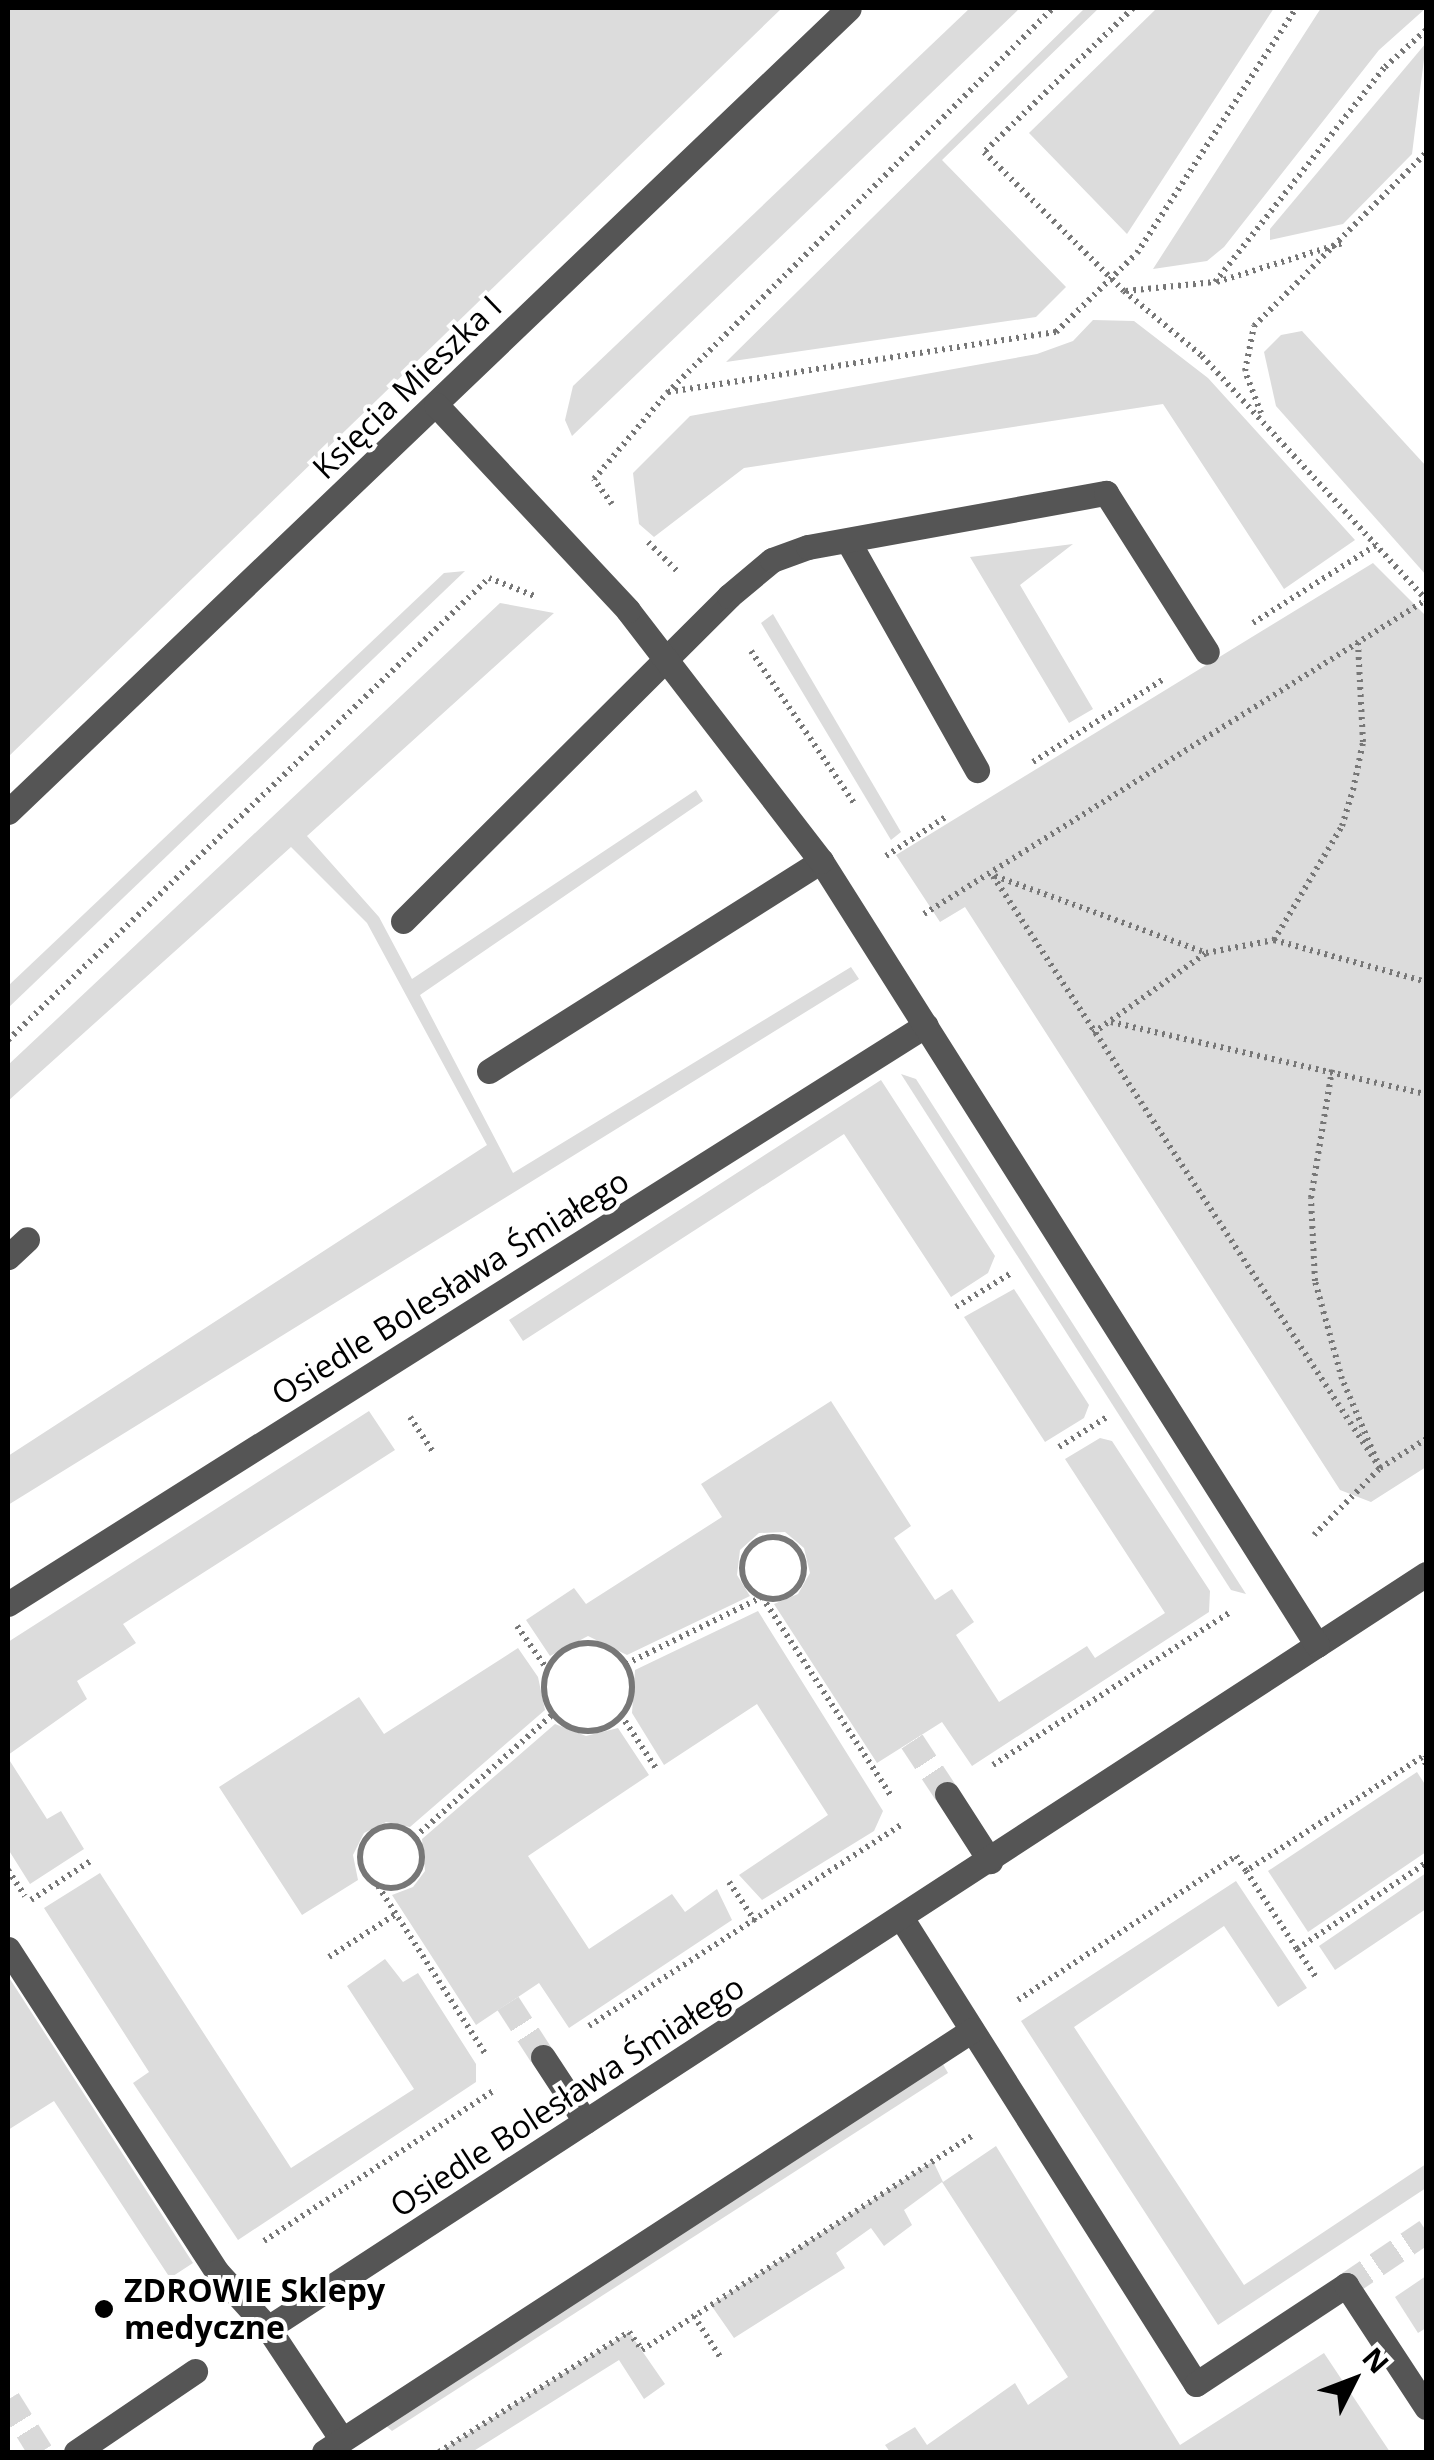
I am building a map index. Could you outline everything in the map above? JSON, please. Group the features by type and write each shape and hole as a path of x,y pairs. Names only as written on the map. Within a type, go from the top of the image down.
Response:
{"street":[{"name":"Księcia Mieszka I","path":"8,812 850,8"},
{"path":"436,405 550,520 666,656 820,861 1317,1645"},
{"path":"404,922 666,656 772,560 848,541 1106,493 1207,652"},
{"path":"848,541 978,770"},
{"path":"489,1071 820,861"},
{"name":"Osiedle Bolesława Śmiałego","path":"8,1604 926,1025"},
{"path":"8,1257 27,1239"},
{"name":"Osiedle Bolesława Śmiałego","path":"268,2328 902,1919 1426,1574"},
{"path":"947,1794 990,1861"},
{"path":"902,1919 1196,2384 1346,2284 1426,2408"},
{"path":"8,1948 218,2272 268,2328 333,2446 972,2030"},
{"path":"543,2057 585,2122"},
{"path":"76,2452 195,2372"}],"path":[{"path":"594,479 667,393 1053,8"},
{"path":"916,901 925,916 1426,600 1379,543 1263,419 1124,291 984,152 1134,8"},
{"path":"667,393 1056,332 1137,253 1296,8"},
{"path":"1215,282 1385,67 1426,30"},
{"path":"1263,419 1246,371 1254,326 1346,242 1426,154"},
{"path":"1124,291 1215,282 1346,242"},
{"path":"1026,766 1379,543"},
{"path":"8,1040 489,578 555,604"},
{"path":"1274,940 1342,826 1353,790 1363,742 1358,643"},
{"path":"836,887 960,808"},
{"path":"887,855 896,870"},
{"path":"1206,953 994,876 1380,1468"},
{"path":"1094,1034 1206,953 1274,940 1426,982"},
{"path":"1111,1022 1426,1094"},
{"path":"1332,1070 1311,1198 1315,1282 1342,1379 1380,1468"},
{"path":"1004,1256 1024,1287"},
{"path":"956,1307 1014,1271"},
{"path":"1097,1400 1118,1432"},
{"path":"1058,1447 1108,1416"},
{"path":"1380,1468 1426,1439"},
{"path":"626,1664 762,1597 786,1597 804,1573 794,1544 780,1538 751,1546 743,1560 742,1575 762,1597 907,1821"},
{"path":"218,2272 1234,1610 1224,1594"},
{"path":"516,1626 546,1669 552,1714"},
{"path":"546,1669 572,1645 592,1643 626,1664 631,1698 621,1716 580,1731 552,1714"},
{"path":"415,1837 552,1714"},
{"path":"621,1716 657,1770"},
{"path":"1246,1871 1422,1757 1426,1764"},
{"path":"415,1837 386,1826 362,1846 360,1862 504,2083"},
{"path":"378,1886 408,1884 420,1871 415,1837"},
{"path":"972,2030 1236,1856 1318,1980"},
{"path":"1297,1949 1426,1863"},
{"path":"8,1870 29,1901"},
{"path":"729,1882 755,1921"},
{"path":"329,1957 396,1914"},
{"path":"439,2452 629,2332 642,2350 1019,2105"},
{"path":"694,2316 722,2360"}],"shaded area":[{"path":"8,8 782,8 8,757"},
{"path":"970,8 1020,8 572,436 565,420 573,386"},
{"path":"1085,8 1099,8 942,160 1066,287 1036,317 726,362"},
{"path":"1157,8 1274,8 1127,234 1029,133"},
{"path":"1321,8 1426,8 1379,50 1224,247 1207,261 1153,269"},
{"path":"1426,43 1412,154 1343,224 1270,240 1270,229"},
{"path":"1093,320 1134,321 1208,378 1355,540 1284,589 1163,404 744,468 654,537 639,524 633,473 690,416 1037,354 1073,341"},
{"path":"1302,331 1426,466 1426,575 1276,406 1264,352 1281,335"},
{"path":"1073,544 1020,585 1093,709 1069,723 970,557"},
{"path":"1373,563 1426,616 1426,1467 1371,1502 1340,1490 965,907 940,922 896,855"},
{"path":"465,571 8,1008 8,986 444,573"},
{"path":"500,603 554,613 307,836 379,917 412,979 696,790 703,801 420,995 513,1173 851,967 859,979 8,1505 8,1456 487,1145 367,923 291,847 8,1101 8,1065"},
{"path":"773,614 901,832 891,840 761,623"},
{"path":"901,1074 916,1079 1246,1594 1231,1590"},
{"path":"881,1080 995,1256 988,1273 951,1297 844,1134 523,1341 509,1320"},
{"path":"1014,1289 1089,1405 1084,1418 1045,1442 964,1317"},
{"path":"831,1401 911,1526 894,1538 935,1600 952,1589 974,1622 956,1635 999,1702 1087,1646 1095,1658 1165,1613 1065,1459 1100,1438 1112,1441 1210,1591 1209,1612 972,1766 942,1722 877,1763 774,1604 798,1594 810,1573 804,1548 785,1532 759,1533 740,1550 737,1575 750,1596 627,1655 588,1636 550,1656 526,1620 574,1588 586,1604 722,1517 701,1484"},
{"path":"369,1411 395,1450 123,1624 136,1643 77,1681 87,1699 8,1755 8,1642"},
{"path":"758,1611 883,1811 874,1831 762,1900 739,1875 828,1815 757,1704 664,1765 632,1713 635,1670"},
{"path":"518,1648 538,1677 545,1710 410,1827 386,1822 364,1833 353,1855 358,1880 302,1915 219,1787 359,1697 384,1734"},
{"path":"555,1724 586,1736 618,1728 649,1775 528,1856 589,1949 672,1894 685,1912 717,1889 732,1920 569,2028 539,1983 476,2025 392,1895 413,1887 425,1871 422,1839"},
{"path":"8,1758 47,1819 61,1811 84,1849 30,1884 8,1849"},
{"path":"1417,1772 1426,1786 1426,1852 1308,1932 1268,1871"},
{"path":"100,1873 291,2168 414,2089 347,1986 385,1959 403,1982 418,1973 476,2064 476,2082 238,2240 133,2083 149,2072 44,1908"},
{"path":"1426,1873 1426,1909 1335,1970 1319,1946"},
{"path":"1236,1881 1307,1988 1278,2007 1224,1926 1074,2027 1244,2285 1426,2164 1426,2188 1218,2325 1021,2021"},
{"path":"8,1976 193,2263 170,2278 54,2101 8,2130"},
{"path":"940,2059 948,2073 392,2431 384,2424"},
{"path":"996,2146 1180,2445 1324,2353 1390,2452 890,2452 885,2445 915,2427 927,2445 1015,2383 1028,2405 1068,2377 942,2182 904,2210 912,2225 884,2246 871,2228 836,2253 845,2268 734,2338 711,2305 933,2161 943,2182"},
{"path":"1426,2276 1426,2328 1418,2333 1395,2297"},
{"path":"629,2332 665,2384 644,2399 619,2360 472,2452 439,2452"}],"tunnel":[{"path":"912,1741 947,1794"},
{"path":"508,2003 543,2057"},
{"path":"1346,2285 1426,2231"},
{"path":"8,2399 41,2452"}],"place":[{"name":"ZDROWIE Sklepy medyczne","path":"104,2309"}]}
